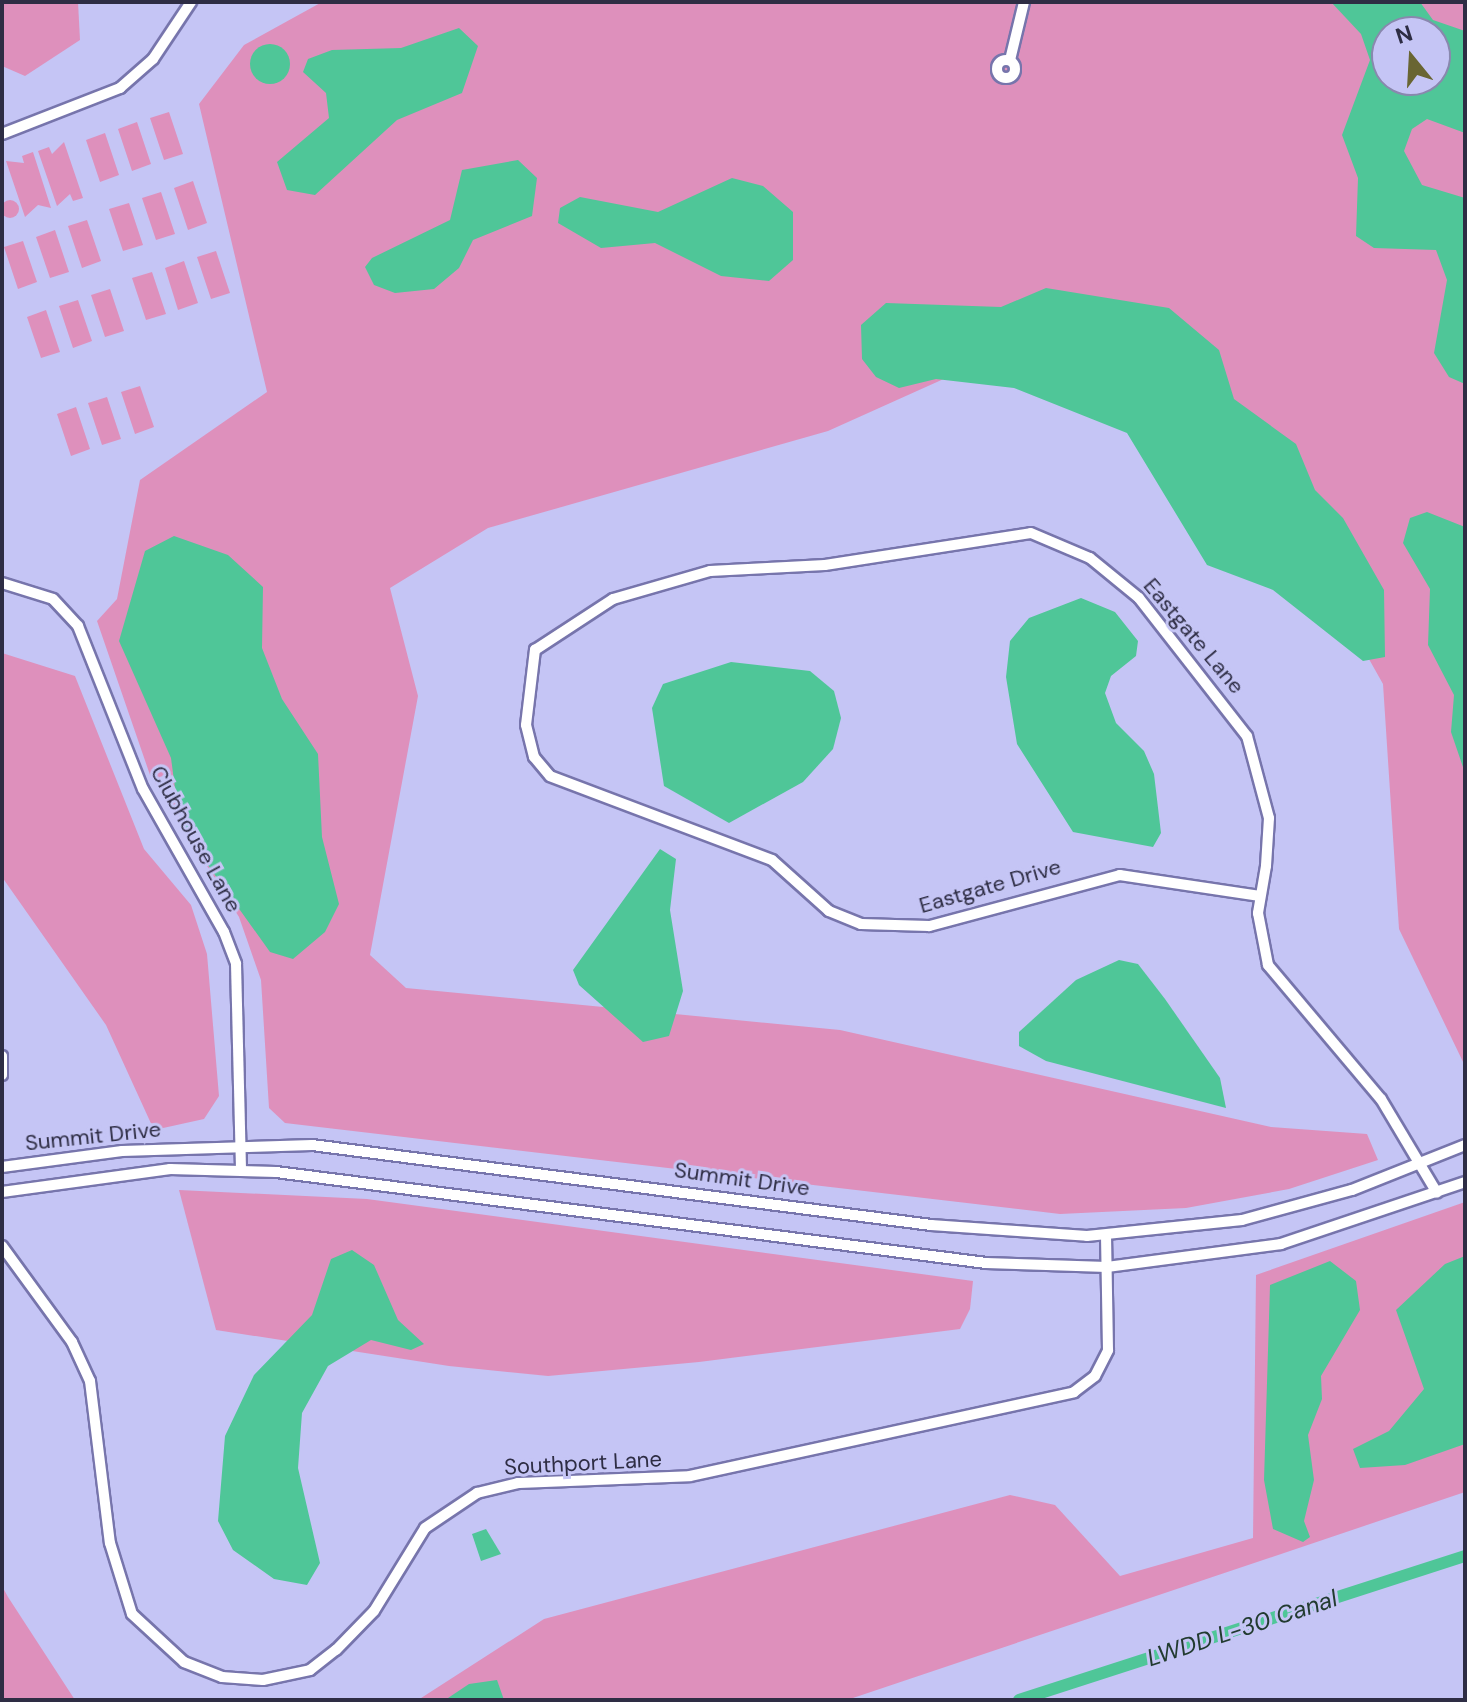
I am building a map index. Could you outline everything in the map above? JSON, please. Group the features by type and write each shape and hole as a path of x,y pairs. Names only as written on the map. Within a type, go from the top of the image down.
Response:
{"street":[{"path":"2,134 120,88 162,49 191,2"},
{"path":"1010,60 1020,44 1024,2"},
{"name":"Eastgate Lane","path":"710,571 825,565 1031,533 1090,558 1139,598 1247,736 1269,818 1260,896"},
{"name":"Eastgate Drive","path":"710,571 613,599 540,641 529,671 526,725 534,757 550,776 772,860 837,916 887,929 929,926 1120,875 1260,896"},
{"name":"Clubhouse Lane","path":"2,583 44,594 78,626 143,789 224,932 236,964 241,1170"},
{"path":"1260,896 1260,939 1277,980 1381,1099 1437,1193"},
{"path":"2,1056 2,1075"},
{"name":"Summit Drive","path":"2,1167 122,1151 241,1147 414,1154 931,1225 1106,1236 1242,1220 1420,1166 1465,1145"},
{"name":"Summit Drive","path":"2,1192 170,1169 345,1177 986,1263 1107,1267 1281,1244 1465,1182"},
{"name":"Southport Lane","path":"2,1246 72,1342 90,1381 110,1543 127,1605 167,1651 203,1671 243,1680 301,1673 327,1657 374,1611 425,1528 477,1493 518,1483 690,1476 1074,1392 1095,1376 1108,1350 1106,1236"}],"shaded area":[{"path":"2,2 78,2 80,40 25,76 2,66"},
{"path":"322,2 1465,2 1465,1066 1399,929 1383,684 1244,437 977,364 828,431 488,528 390,588 418,696 370,955 406,988 840,1030 1271,1127 1367,1134 1378,1160 1289,1189 1186,1208 1060,1214 285,1123 269,1108 261,980 239,917 150,775 97,621 117,599 140,480 267,392 199,104 244,45"},
{"path":"1331,2 1420,2 1430,16 1371,16 1371,96 1451,96 1451,26 1465,31 1465,133 1427,119 1412,129 1404,151 1422,185 1465,198 1465,384 1449,377 1434,353 1447,280 1436,250 1374,248 1356,236 1358,178 1342,135 1370,60 1361,34"},
{"path":"459,28 478,46 462,93 397,120 315,195 287,190 277,162 329,118 326,93 303,72 308,59 332,50 401,48"},
{"path":"270,44 284,50 290,64 284,78 270,84 256,78 250,64 256,50"},
{"path":"169,112 183,154 164,160 150,118"},
{"path":"137,122 151,164 132,171 118,129"},
{"path":"105,133 119,175 100,182 86,140"},
{"path":"64,142 83,198 73,201 70,194 57,206 38,151 49,147 52,154"},
{"path":"33,152 51,208 38,205 25,217 6,161 24,163 22,156"},
{"path":"518,160 537,178 532,216 473,240 459,268 434,289 395,293 374,285 365,267 372,258 450,220 462,170"},
{"path":"732,178 763,186 793,212 793,260 769,281 721,276 655,243 601,248 558,223 560,208 580,197 658,212"},
{"path":"193,181 207,223 188,230 174,188"},
{"path":"161,192 175,234 156,240 142,198"},
{"path":"6,200 14,200 19,209 17,216 6,218 1,213 1,205"},
{"path":"129,203 143,245 123,251 109,209"},
{"path":"87,220 101,261 82,268 68,226"},
{"path":"55,230 69,272 50,278 36,237"},
{"path":"23,241 37,282 18,289 4,247"},
{"path":"216,251 230,293 211,299 197,257"},
{"path":"184,261 198,303 178,310 165,268"},
{"path":"152,272 166,314 146,320 132,278"},
{"path":"1046,288 1169,308 1219,350 1234,399 1296,444 1315,490 1343,518 1384,590 1385,657 1363,661 1273,590 1207,565 1127,433 1014,388 936,379 899,388 876,377 862,359 861,325 886,303 1001,307"},
{"path":"110,289 124,331 105,337 91,295"},
{"path":"78,300 92,341 73,348 59,306"},
{"path":"46,310 60,352 41,358 27,317"},
{"path":"140,386 154,427 135,434 121,392"},
{"path":"107,397 121,439 102,445 88,403"},
{"path":"76,407 90,449 71,456 57,414"},
{"path":"1427,512 1465,527 1465,773 1451,732 1454,695 1428,645 1430,589 1403,543 1410,518"},
{"path":"174,536 228,555 263,587 262,648 282,699 318,754 322,837 339,904 325,932 293,959 270,952 180,826 171,758 119,641 145,551"},
{"path":"1081,598 1115,612 1138,641 1136,656 1111,676 1105,693 1116,723 1144,751 1154,774 1161,833 1153,847 1073,832 1017,744 1006,677 1010,641 1029,618"},
{"path":"2,653 75,676 144,849 191,905 207,954 219,1096 204,1119 154,1130 106,1025 2,877"},
{"path":"731,662 810,671 834,691 841,718 833,749 803,782 729,823 664,786 652,708 663,684"},
{"path":"660,849 676,859 670,910 683,991 669,1036 643,1042 579,985 573,970"},
{"path":"1119,960 1138,964 1165,999 1220,1078 1226,1108 1046,1061 1019,1046 1019,1032 1076,980"},
{"path":"179,1190 367,1199 973,1281 970,1309 960,1329 699,1362 548,1376 449,1366 216,1330"},
{"path":"1465,1202 1465,1492 847,1700 418,1700 544,1619 1010,1495 1055,1505 1120,1576 1253,1538 1256,1275"},
{"path":"352,1250 374,1265 398,1320 424,1344 411,1350 371,1340 328,1366 302,1413 298,1468 320,1563 307,1585 274,1579 233,1550 218,1521 225,1436 254,1375 312,1315 331,1259"},
{"path":"1465,1256 1465,1444 1405,1465 1360,1468 1353,1449 1389,1431 1424,1389 1396,1310 1445,1264"},
{"path":"1330,1261 1356,1281 1360,1310 1321,1376 1322,1399 1308,1435 1314,1480 1304,1521 1310,1537 1303,1542 1273,1529 1264,1480 1270,1285"},
{"path":"486,1529 501,1554 481,1561 472,1534"},
{"path":"2,1586 8,1597 75,1700 2,1700"},
{"path":"497,1680 504,1700 445,1700 469,1684"}],"waterway":[{"name":"LWDD L-30 Canal","path":"1019,1700 1465,1556"}]}
